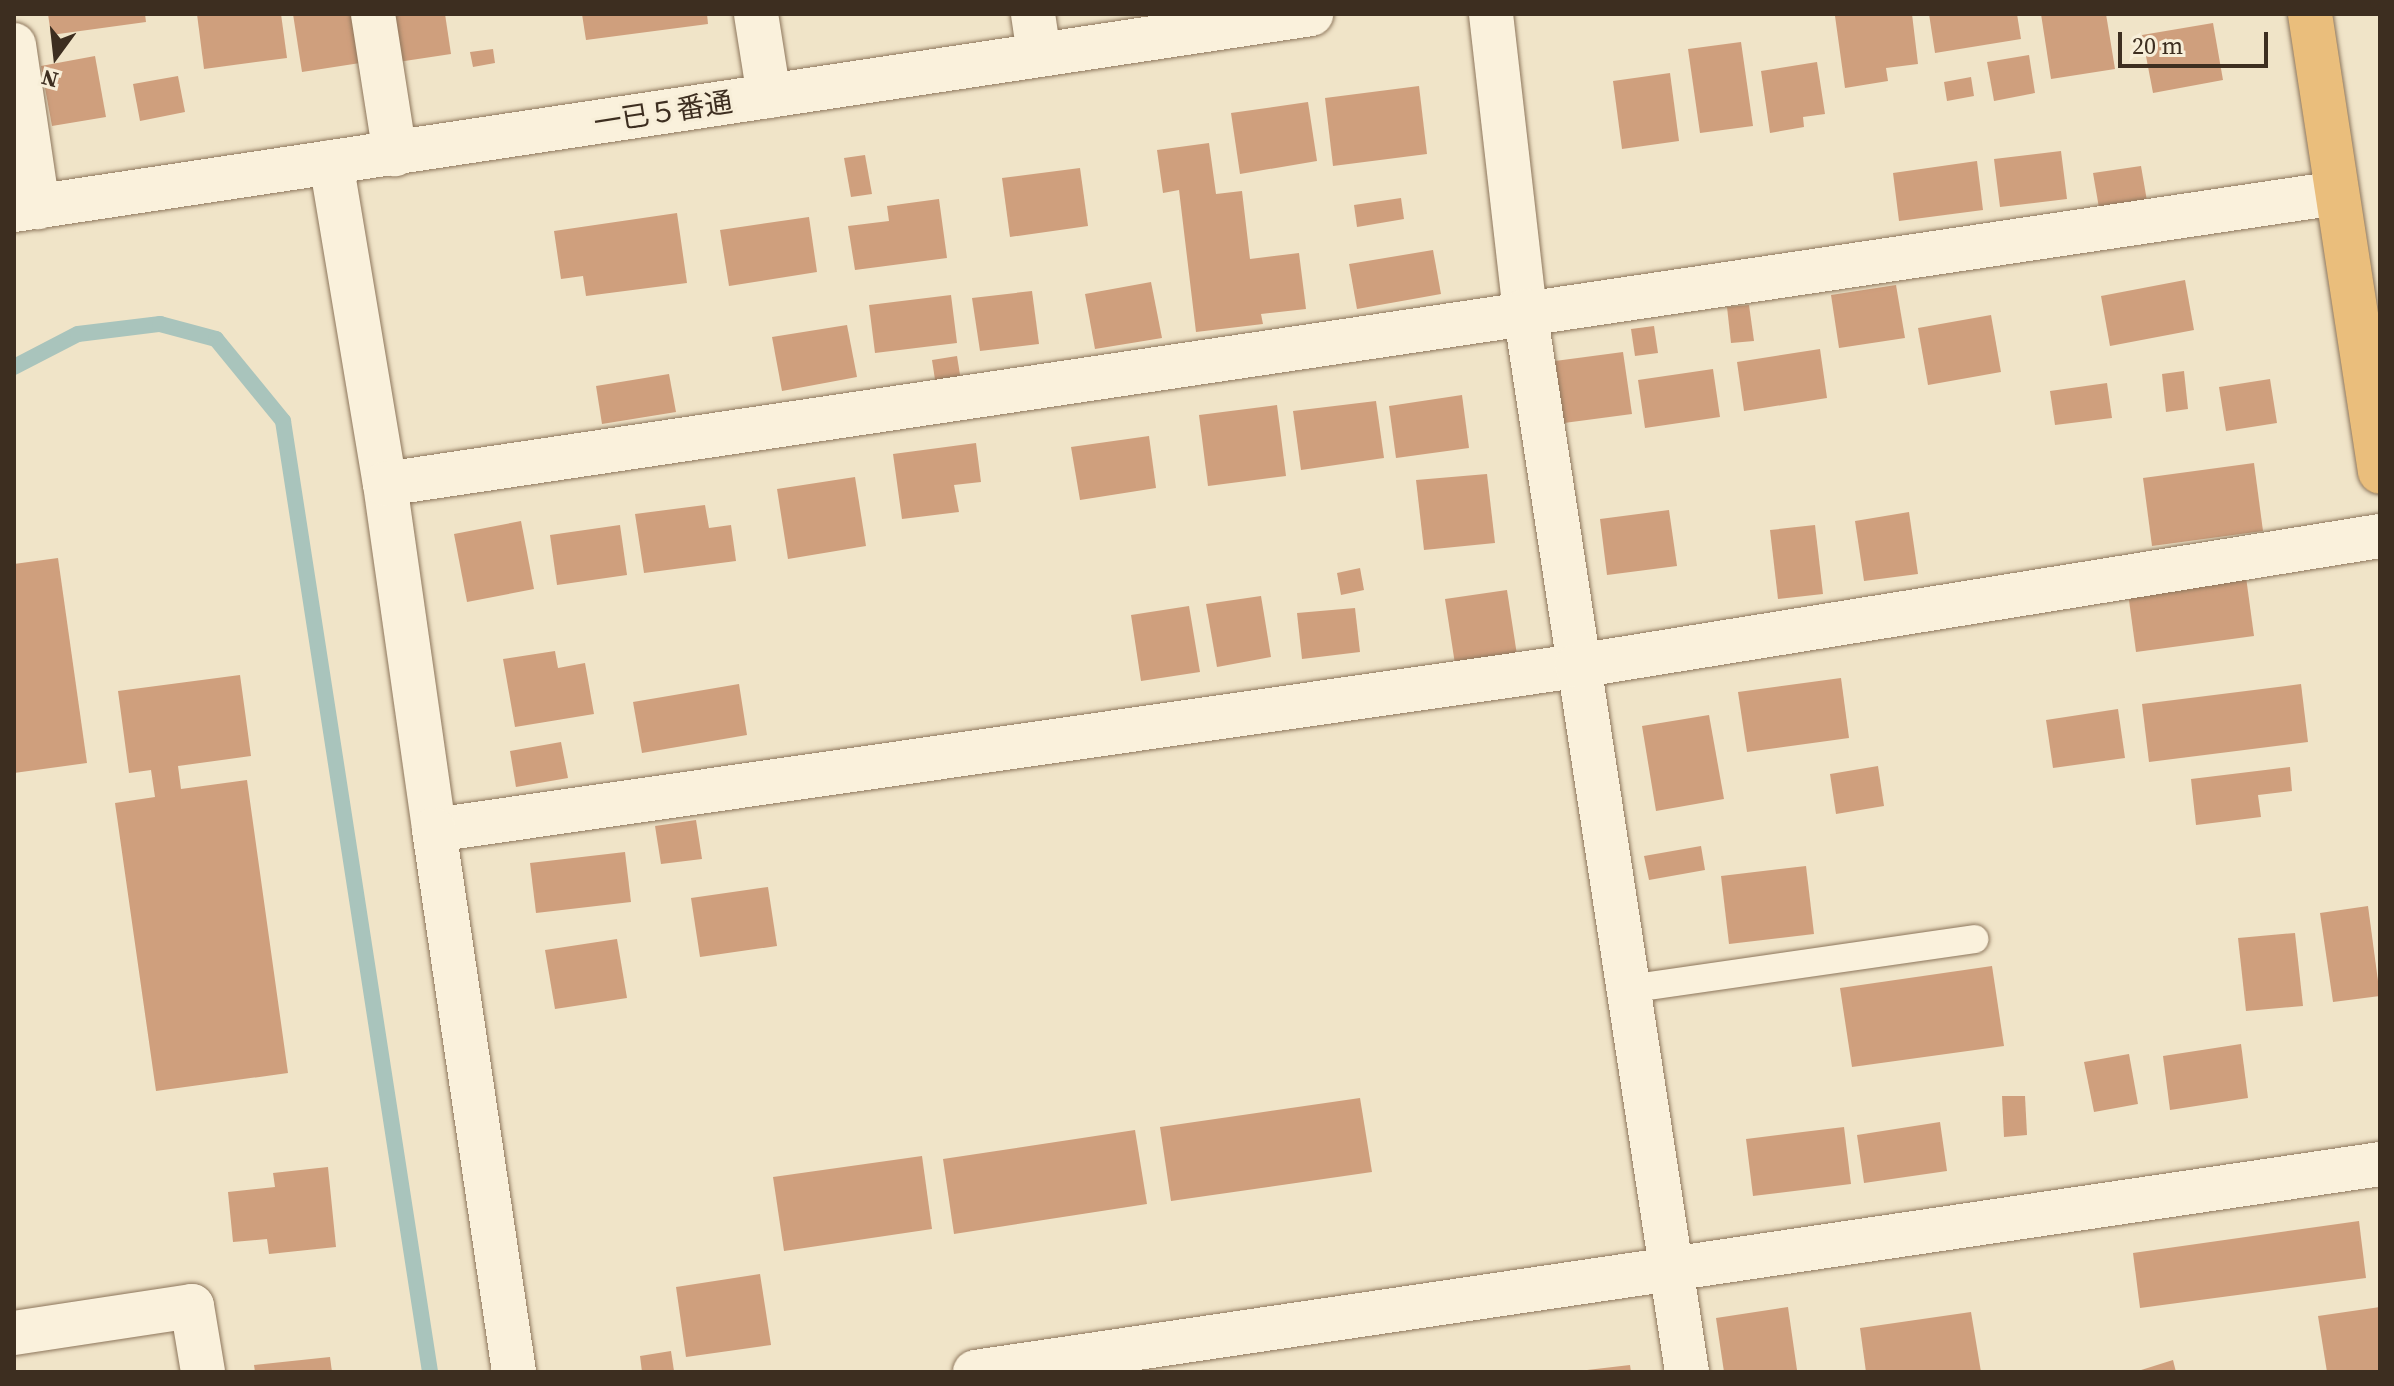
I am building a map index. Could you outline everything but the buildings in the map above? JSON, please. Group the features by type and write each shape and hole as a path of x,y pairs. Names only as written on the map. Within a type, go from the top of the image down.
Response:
{"highway":[{"path":"2310,14 2378,451"}],"street":[{"path":"373,14 395,154"},
{"path":"756,14 769,96"},
{"name":"一已５番通","path":"26,208 769,96 1036,34 1311,14"},
{"path":"1491,14 1525,311 1687,1372"},
{"path":"14,45 26,208"},
{"path":"331,162 385,484 514,1372"},
{"path":"385,484 1525,311 2336,193"},
{"path":"434,830 1577,666 2380,536"},
{"path":"975,1372 2380,1164"},
{"path":"14,1333 192,1306 203,1372"}],"lane":[{"path":"1628,989 1974,939"}],"waterway":[{"path":"14,367 78,334 160,324 216,339 283,421 430,1372"}]}
